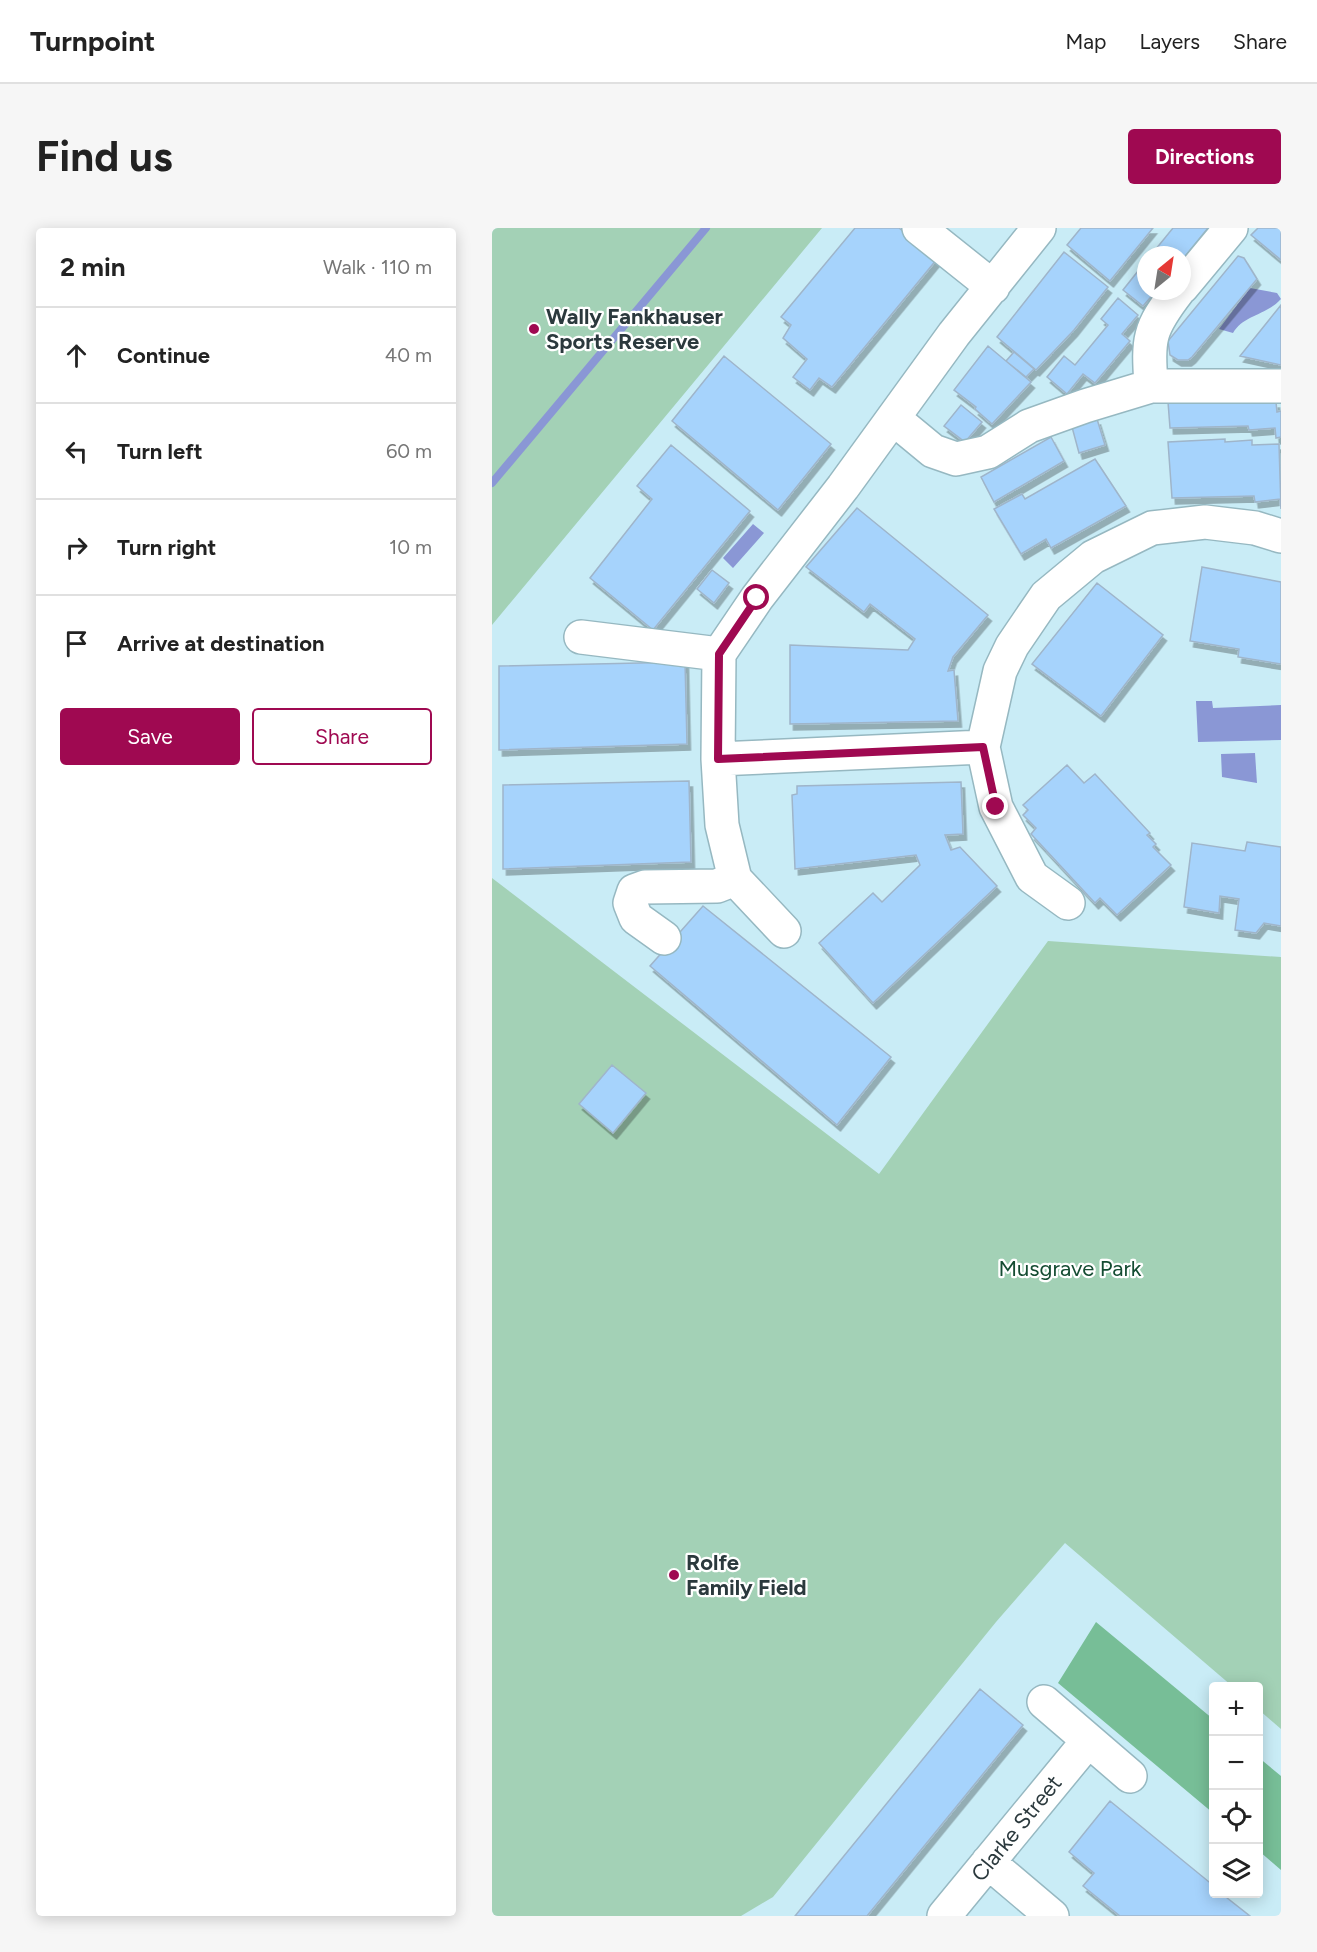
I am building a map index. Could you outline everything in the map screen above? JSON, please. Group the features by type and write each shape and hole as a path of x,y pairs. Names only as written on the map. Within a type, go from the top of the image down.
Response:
{"street":[{"path":"919,228 993,287"},
{"path":"784,931 735,879 722,825 718,759 719,654 757,598 843,487 954,334 1039,228"},
{"path":"1191,276 1231,228"},
{"path":"1151,386 1149,350 1152,328 1172,300"},
{"path":"893,418 933,452 956,459 988,452 1029,426 1151,386 1281,386"},
{"path":"1068,903 1032,877 996,807 983,747 1000,671 1012,646 1046,596 1093,557 1152,528 1205,522 1254,528 1281,536"},
{"path":"581,638 719,654"},
{"path":"718,759 983,747"},
{"path":"664,938 636,918 630,903 634,891 645,887 717,886 735,879"},
{"path":"1044,1702 1130,1776"},
{"name":"Clarke Street","path":"944,1916 1088,1741"},
{"path":"988,1862 1052,1916"}],"green space":[{"path":"492,228 822,228 492,625"},
{"name":"Musgrave Park","path":"492,878 879,1174 1048,941 1281,957 1281,1729 1263,1713 1263,1682 1227,1682 1065,1543 996,1622 773,1897 741,1916 492,1916"},
{"path":"1096,1622 1209,1716 1209,1810 1058,1683"},
{"path":"1263,1761 1281,1776 1281,1870 1263,1854"}],"water":[{"path":"1250,288 1277,293 1281,299 1269,309 1243,322 1233,333 1219,329"},
{"path":"753,524 764,533 733,568 723,558"},
{"path":"1196,701 1212,701 1213,708 1281,705 1281,740 1198,742"},
{"path":"1255,753 1257,783 1222,777 1221,754"}],"building":[{"path":"855,228 899,228 937,259 832,387 819,378 810,390 793,377 807,359 783,338 791,325 781,317"},
{"path":"1081,228 1153,228 1110,281 1067,245"},
{"path":"1173,228 1208,228 1191,249 1191,246 1158,246"},
{"path":"1258,228 1281,228 1281,260 1251,235"},
{"path":"1064,252 1108,287 1074,330 1036,370 997,337"},
{"path":"1238,256 1244,258 1257,279 1192,357 1188,360 1178,360 1170,355 1168,341"},
{"path":"1137,272 1137,300 1148,300 1143,306 1123,290"},
{"path":"1118,298 1138,315 1122,334 1130,341 1095,383 1083,374 1067,394 1047,377 1064,356 1075,365 1108,325 1101,319"},
{"path":"1281,305 1281,365 1240,356"},
{"path":"988,346 1031,382 992,424 975,409 976,407 954,390"},
{"path":"1014,352 1034,369 1026,377 1006,361"},
{"path":"724,356 831,444 778,510 672,421"},
{"path":"1248,400 1248,403 1276,402 1277,412 1281,411 1281,437 1276,438 1275,428 1249,430 1248,426 1170,428 1168,402"},
{"path":"961,405 982,422 965,442 944,426"},
{"path":"1097,419 1105,445 1079,453 1072,427"},
{"path":"1051,437 1064,461 994,502 981,477"},
{"path":"1225,439 1225,442 1252,440 1252,445 1279,444 1281,509 1280,499 1255,502 1254,496 1172,498 1168,442"},
{"path":"671,445 750,511 653,630 590,578 652,499 637,486"},
{"path":"1095,459 1126,506 1051,548 1046,539 1021,554 994,509 1022,494 1025,499"},
{"path":"857,508 988,615 953,657 948,671 954,670 958,721 790,724 790,645 908,650 915,639 870,604 864,612 806,567"},
{"path":"1202,567 1281,582 1281,664 1238,657 1239,649 1190,641"},
{"path":"712,570 729,583 714,603 697,589"},
{"path":"1097,583 1163,635 1101,716 1032,664"},
{"path":"685,662 687,744 499,750 499,666"},
{"path":"1067,765 1084,783 1095,774 1150,833 1147,835 1156,844 1153,847 1171,865 1117,915 1100,898 1095,903 1031,834 1036,828 1023,815 1028,810 1023,805"},
{"path":"689,781 691,862 503,869 503,785"},
{"path":"961,782 963,834 945,835 951,850 960,847 997,886 873,1003 819,943 873,893 882,902 920,865 916,855 795,869 792,795 797,794 797,786"},
{"path":"1247,842 1281,847 1281,926 1264,923 1256,933 1235,930 1239,899 1220,896 1219,913 1184,907 1192,843 1245,851"},
{"path":"703,906 891,1057 837,1125 650,966"},
{"path":"612,1065 646,1093 613,1133 579,1104"},
{"path":"980,1689 1023,1725 867,1916 795,1916"},
{"path":"1110,1801 1209,1882 1209,1898 1227,1898 1250,1916 1120,1916 1083,1886 1094,1873 1069,1852"}],"waterway":[{"path":"492,483 706,228"}],"place":[{"name":"Wally Fankhauser Sports Reserve","path":"534,329"},
{"name":"Rolfe Family Field","path":"674,1575"}],"route":[{"path":"757,598 719,654 718,759 983,747 996,807"}]}
